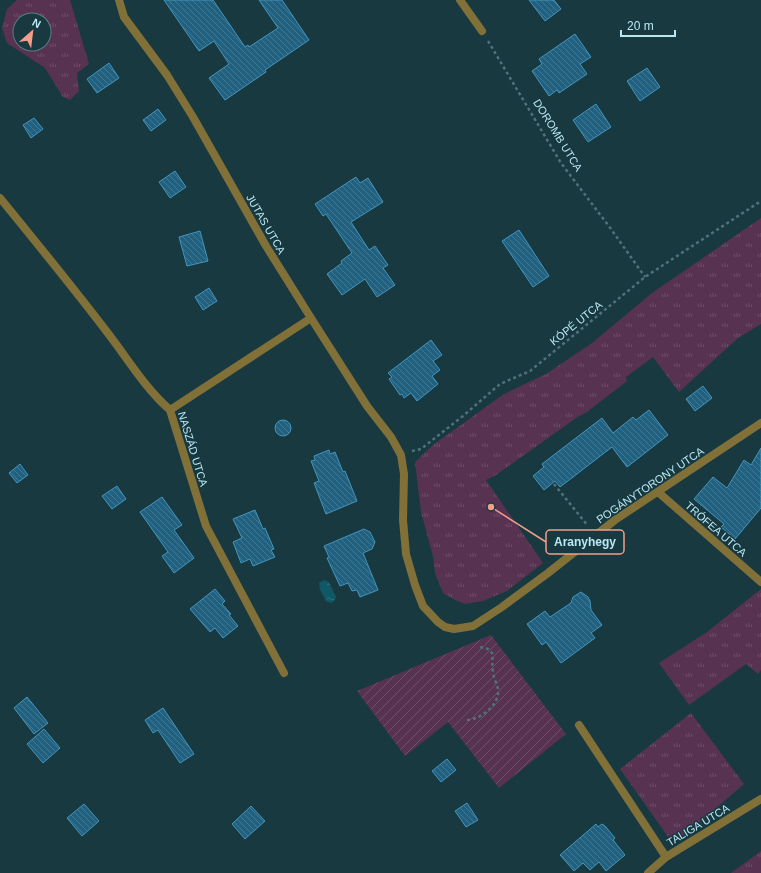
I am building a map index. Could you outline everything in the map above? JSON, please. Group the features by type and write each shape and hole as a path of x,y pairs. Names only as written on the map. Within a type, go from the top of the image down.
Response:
{"street":[{"name":"JUTAS UTCA","path":"119,0 124,17 167,75 193,117 266,246 366,406 391,437 401,455"},
{"path":"460,0 482,31"},
{"name":"NASZÁD UTCA","path":"0,198 107,332 143,383 156,398 170,410 206,526 284,673"},
{"path":"170,410 311,318"},
{"name":"POGÁNYTORONY UTCA","path":"401,455 404,474 403,520 406,554 423,606 438,622 445,627 454,629 473,626 502,607 543,577 615,520 761,423"},
{"name":"TRÓFEA UTCA","path":"658,492 761,582"},
{"path":"579,725 666,857"},
{"name":"TALIGA UTCA","path":"648,873 666,857 761,799"}],"path":[{"name":"DOROMB UTCA","path":"482,31 561,163 645,277"},
{"name":"KÓPÉ UTCA","path":"401,455 421,449 463,416 500,384 530,371 645,277 761,201"},
{"path":"554,484 595,536"},
{"path":"467,720 479,717 489,709 497,699 498,689 492,667 493,654 488,649 480,648"}],"green space":[{"path":"17,0 70,0 89,64 77,73 79,91 70,100 63,97 45,68 21,52 52,52 52,12 12,12 12,46 7,43 2,28 7,9"},
{"path":"761,218 761,324 738,338 679,392 653,357 626,377 627,381 587,412 579,416 496,475 486,480 543,563 507,591 483,601 465,604 443,593 435,573 433,556 421,512 415,462 433,445 504,394 546,374 592,343 652,293"},
{"path":"761,589 761,670 758,674 746,664 689,705 659,663 707,632"},
{"path":"491,635 566,734 499,788 448,722 405,756 357,691"},
{"path":"691,713 744,784 679,840 669,838 620,769"},
{"path":"761,851 761,873 731,873"}],"water":[{"path":"324,580 329,582 336,597 331,603 326,601 320,589 319,583"}],"building":[{"path":"164,0 213,0 245,47 248,45 249,47 278,28 259,0 282,0 309,40 225,100 209,78 229,64 214,41 199,51"},
{"path":"529,0 554,0 561,9 545,21"},
{"path":"575,34 591,57 580,64 587,74 559,93 557,90 549,96 532,71 542,64 539,59"},
{"path":"109,63 119,78 97,93 87,79"},
{"path":"647,68 660,87 640,101 627,81"},
{"path":"596,104 611,127 588,142 573,120"},
{"path":"158,109 166,120 151,131 143,120"},
{"path":"34,118 43,129 31,138 23,125"},
{"path":"175,171 186,187 170,198 159,182"},
{"path":"356,177 360,183 368,178 383,202 351,222 369,250 375,246 388,265 383,268 395,285 377,297 365,279 342,295 327,274 342,263 341,261 352,253 326,214 323,216 315,204"},
{"path":"519,230 549,276 533,287 502,241"},
{"path":"200,231 208,261 187,266 179,237"},
{"path":"209,288 217,301 203,310 195,297"},
{"path":"431,340 442,355 433,361 440,370 432,376 438,384 417,401 411,393 404,398 402,394 400,395 389,379 392,377 388,373"},
{"path":"703,386 712,398 695,411 686,399"},
{"path":"649,410 668,435 627,467 612,447 560,487 555,481 544,490 533,476 544,467 542,464 602,418 613,433 633,417 636,420"},
{"path":"283,420 289,422 291,428 289,434 283,436 277,434 275,428 277,422"},
{"path":"761,448 761,508 735,539 721,527 724,524 694,499 713,477 727,488 744,460 751,465"},
{"path":"329,450 330,454 335,452 343,472 345,471 357,501 326,514 314,483 319,481 311,461 315,460 314,456"},
{"path":"20,464 28,475 17,483 9,473"},
{"path":"117,486 126,499 112,509 102,496"},
{"path":"162,497 182,525 174,530 194,558 174,573 162,556 168,552 140,512"},
{"path":"255,510 274,549 271,550 275,557 253,566 250,559 241,563 233,542 242,538 233,519"},
{"path":"364,529 370,532 375,542 372,549 363,553 378,590 360,597 357,590 352,591 348,583 340,586 327,558 329,557 324,546"},
{"path":"215,589 225,601 222,604 231,614 229,615 238,626 223,638 215,628 210,632 190,609"},
{"path":"581,592 588,597 591,610 602,625 591,633 595,638 561,663 546,642 542,645 527,624 545,611 550,617 571,603 573,597"},
{"path":"27,697 48,723 34,734 14,708"},
{"path":"163,708 194,754 180,763 158,730 153,733 145,720"},
{"path":"44,729 60,748 43,763 27,744"},
{"path":"447,759 456,770 441,782 432,771"},
{"path":"467,803 478,820 466,827 455,811"},
{"path":"84,804 99,821 82,836 67,818"},
{"path":"251,806 265,821 245,839 232,824"},
{"path":"596,824 598,827 602,824 605,826 615,838 613,840 625,855 606,871 599,862 590,870 583,863 574,871 560,855"}],"place":[{"name":"Aranyhegy","path":"491,507"}]}
